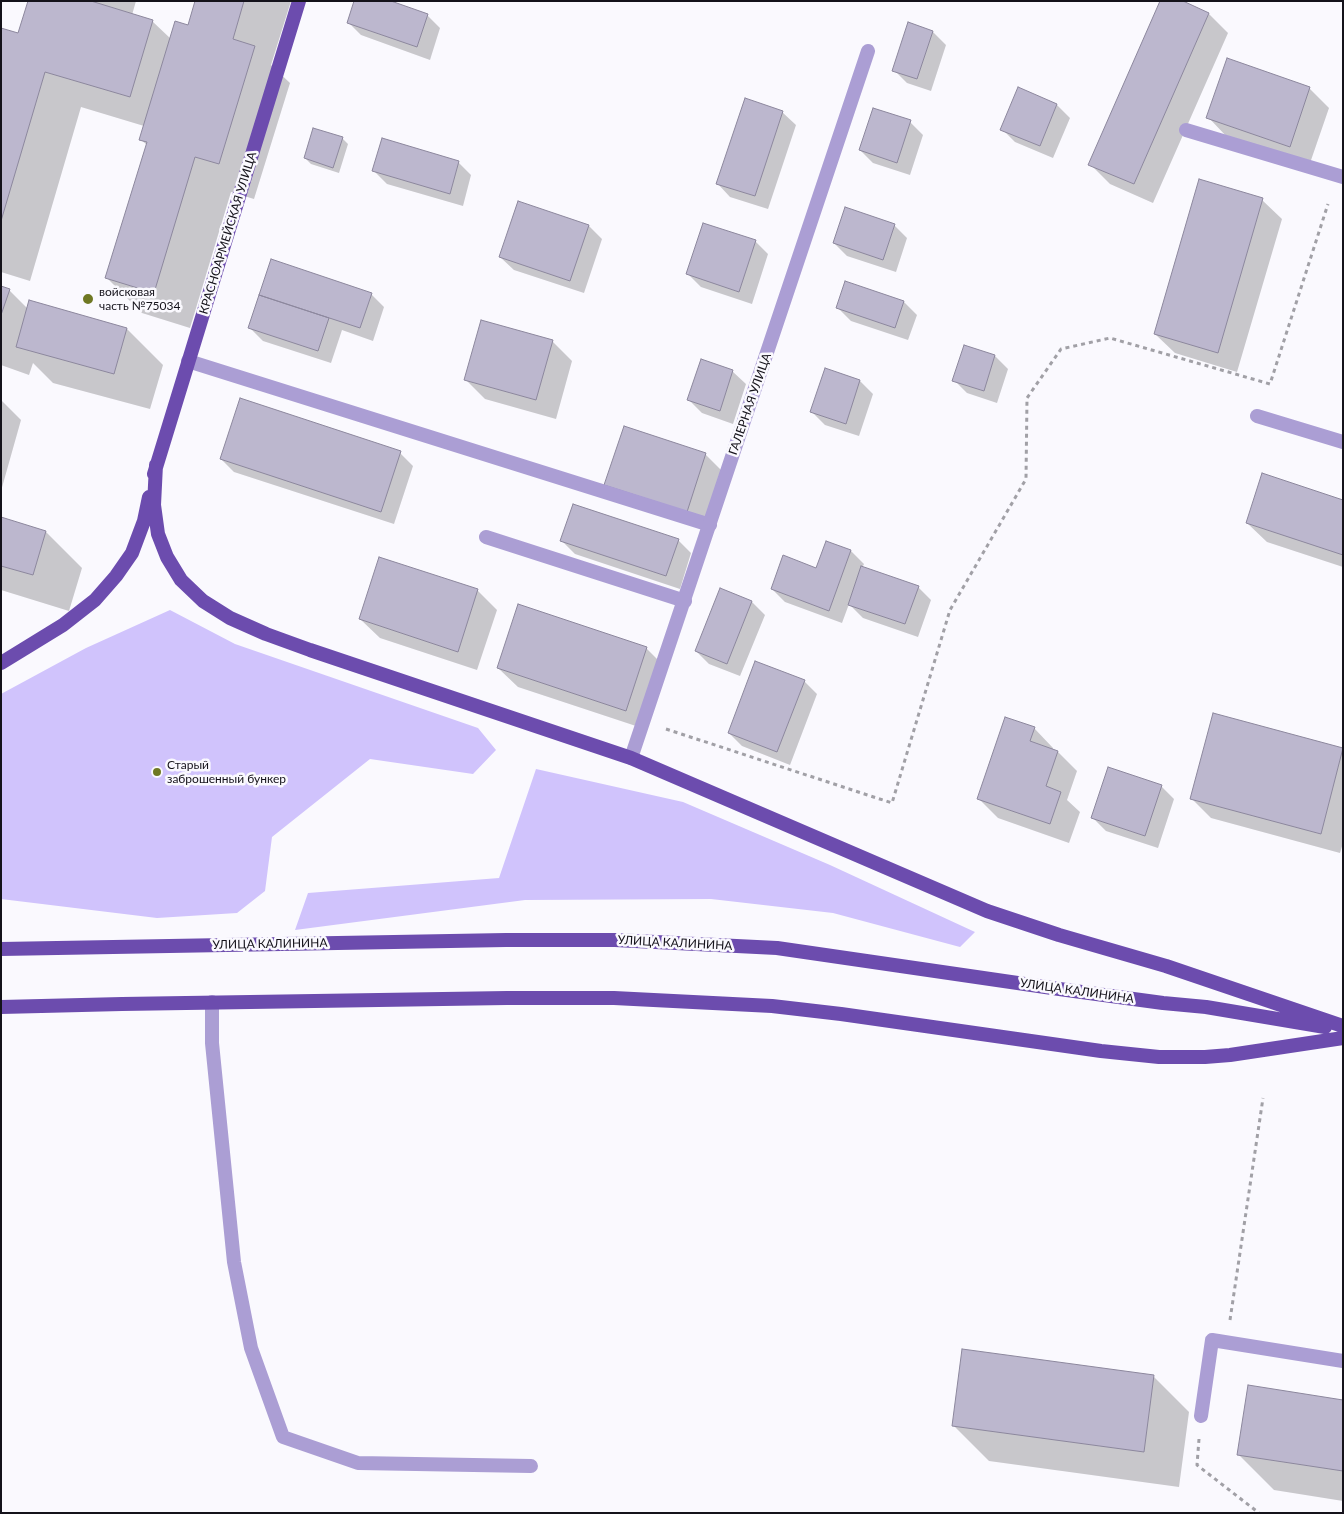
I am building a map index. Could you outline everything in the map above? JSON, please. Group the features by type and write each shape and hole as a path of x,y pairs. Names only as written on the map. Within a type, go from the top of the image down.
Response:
{"main road":[{"name":"КРАСНОАРМЕЙСКАЯ УЛИЦА","path":"156,465 299,1"},
{"path":"1,663 63,625 95,600 116,576 132,552 144,521 156,465"},
{"path":"156,465 154,505 158,534 167,557 180,580 203,601 230,618 275,638 631,758 987,911 1059,935 1166,966 1343,1026"},
{"name":"УЛИЦА КАЛИНИНА","path":"1,949 506,940 615,940 777,948 1052,988 1206,1007 1343,1030"},
{"path":"1,1007 212,1002 614,998 772,1006 1101,1051 1182,1058 1230,1056 1343,1038"}],"street":[{"name":"ГАЛЕРНАЯ УЛИЦА","path":"631,758 868,51"},
{"path":"1186,130 1343,177"},
{"path":"188,361 710,525"},
{"path":"1257,416 1343,442"},
{"path":"486,537 684,601"},
{"path":"212,1002 212,1042 234,1262 251,1348 283,1437 358,1463 530,1466"},
{"path":"1201,1416 1212,1340 1343,1361"}],"path":[{"path":"644,721 892,803 950,610 1026,479 1027,398 1061,348 1110,338 1270,384 1328,204"},
{"path":"1226,1342 1263,1098"},
{"path":"1201,1416 1197,1465 1259,1513"}],"shaded area":[{"path":"170,610 235,644 478,728 496,750 473,774 370,759 272,837 265,891 237,913 157,918 1,899 1,694 86,648"},
{"path":"536,769 683,802 830,865 975,932 960,947 833,913 711,899 525,900 295,930 308,893 499,878"}],"building":[{"path":"28,1 91,1 153,20 130,97 45,72 1,221 1,28 18,33"},
{"path":"195,1 244,1 233,39 255,46 219,164 195,157 154,293 105,278 147,142 139,140 175,21 188,25"},
{"path":"354,1 391,1 428,14 417,47 347,23"},
{"path":"1160,1 1183,1 1209,13 1134,184 1088,165"},
{"path":"908,22 933,31 917,79 892,71"},
{"path":"1227,58 1310,87 1290,147 1206,118"},
{"path":"1018,87 1057,104 1040,146 1000,130"},
{"path":"745,98 783,111 755,196 716,184"},
{"path":"873,108 911,120 897,163 859,150"},
{"path":"313,128 343,137 333,168 304,158"},
{"path":"382,138 459,161 450,194 372,171"},
{"path":"1199,179 1263,198 1218,353 1154,334"},
{"path":"518,201 589,225 570,281 499,257"},
{"path":"845,207 895,224 883,260 833,243"},
{"path":"703,223 756,240 739,292 686,274"},
{"path":"271,259 372,293 360,328 259,295"},
{"path":"845,281 904,301 895,328 836,308"},
{"path":"1,286 10,289 1,315"},
{"path":"259,295 329,318 318,351 248,328"},
{"path":"29,300 127,328 114,374 16,347"},
{"path":"481,320 553,340 536,400 464,380"},
{"path":"964,345 995,355 984,391 952,381"},
{"path":"701,359 733,370 720,411 687,400"},
{"path":"825,368 860,380 846,424 810,412"},
{"path":"240,398 401,451 381,512 220,459"},
{"path":"624,426 706,453 687,512 604,485"},
{"path":"1262,473 1343,500 1343,555 1246,523"},
{"path":"573,504 679,539 666,576 560,541"},
{"path":"1,517 46,531 33,575 1,566"},
{"path":"826,541 851,550 829,611 771,589 783,555 816,568"},
{"path":"379,557 478,589 458,652 359,619"},
{"path":"861,566 919,586 905,624 848,605"},
{"path":"720,588 752,601 727,664 695,651"},
{"path":"518,604 647,647 626,711 497,668"},
{"path":"755,661 805,680 777,752 728,733"},
{"path":"1213,713 1343,748 1321,834 1190,799"},
{"path":"1005,717 1035,727 1030,741 1058,751 1046,786 1061,792 1050,824 977,799"},
{"path":"1108,767 1162,785 1145,836 1091,818"},
{"path":"962,1349 1154,1375 1144,1452 952,1426"},
{"path":"1248,1385 1343,1400 1343,1471 1237,1455"}],"place":[{"name":"войсковая часть №75034","path":"88,299"},
{"name":"Старый заброшенный бункер","path":"157,772"}]}
